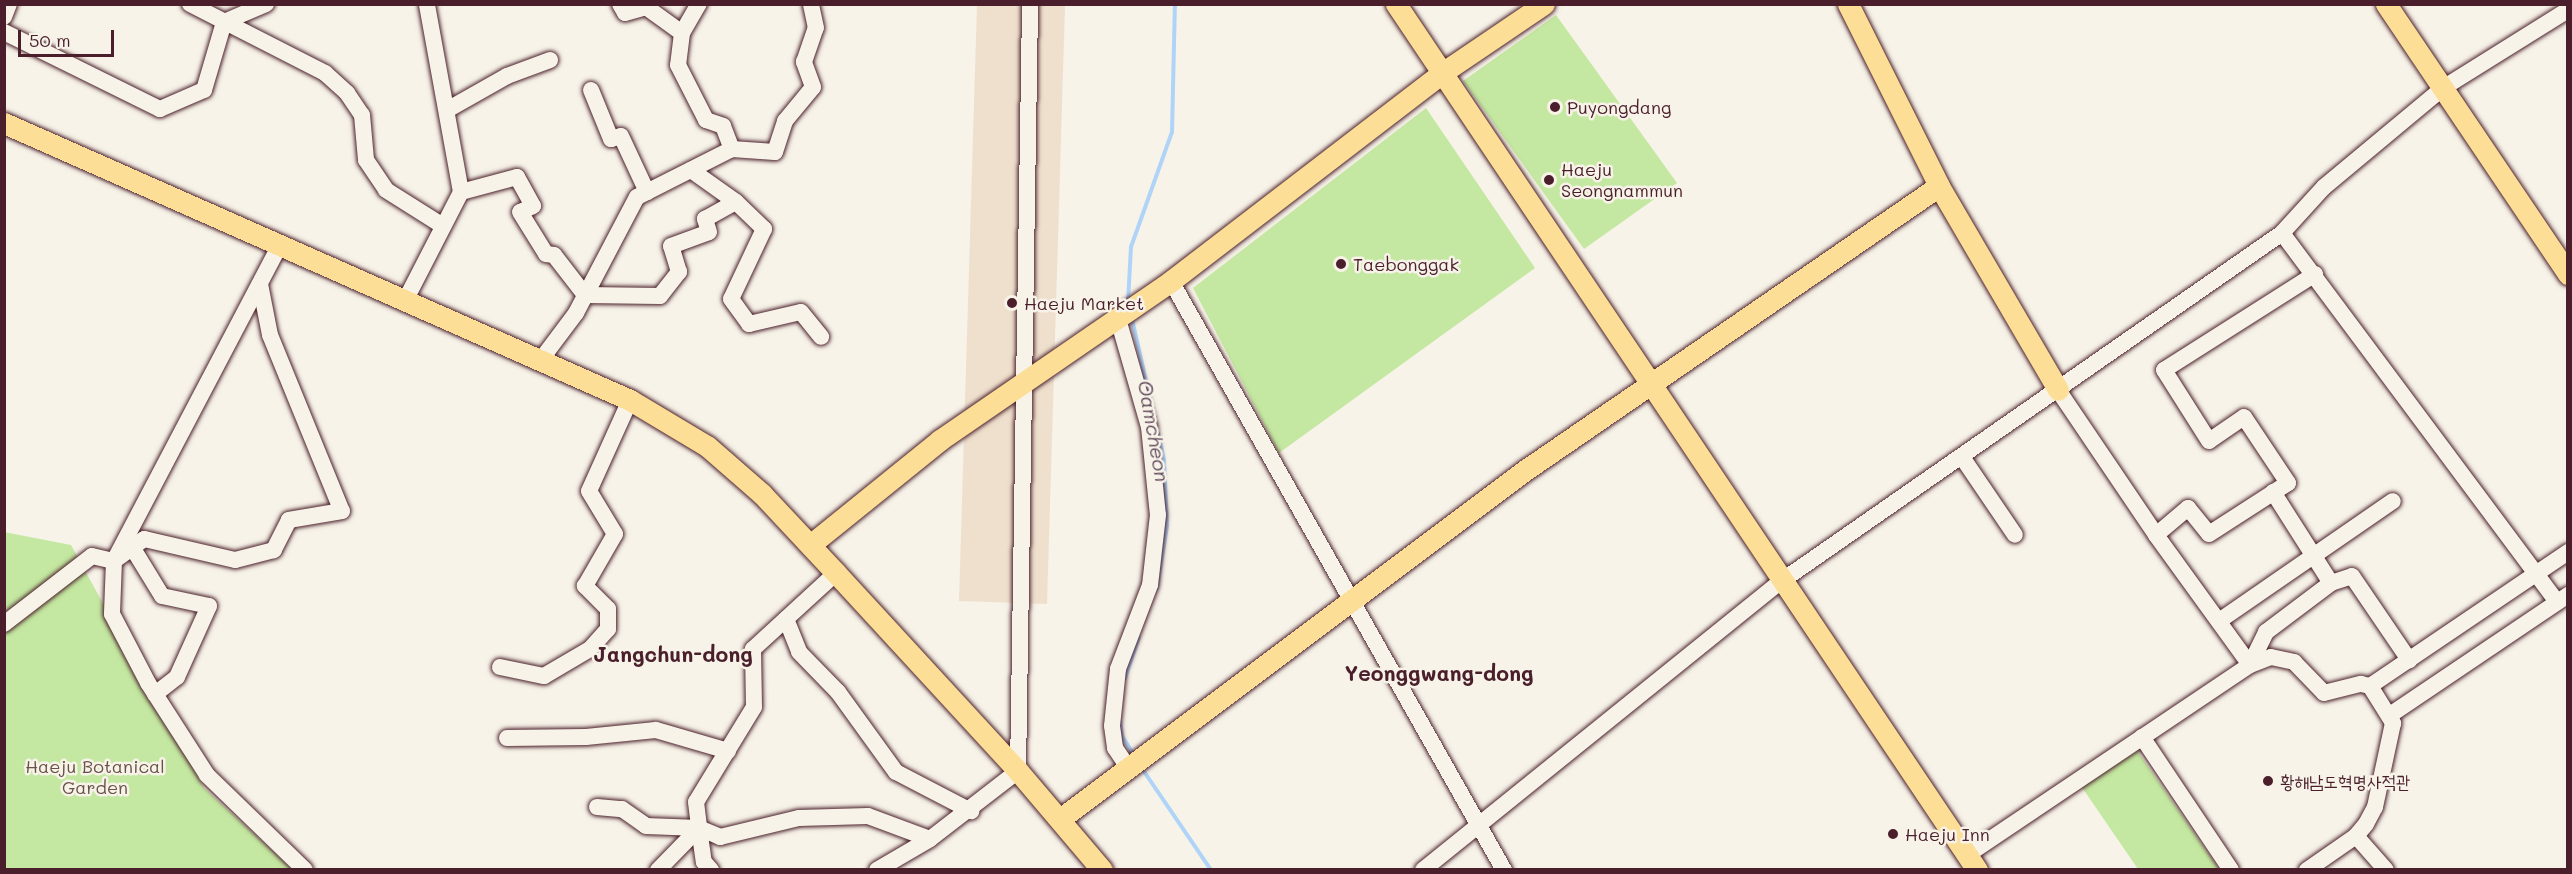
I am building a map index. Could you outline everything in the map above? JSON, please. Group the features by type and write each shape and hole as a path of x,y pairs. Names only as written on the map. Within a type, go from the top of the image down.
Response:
{"main road":[{"path":"1396,4 1972,862"},
{"path":"810,545 940,440 1024,385 1141,303 1442,73 1544,4"},
{"path":"1848,4 1939,186 2058,390"},
{"path":"2386,4 2568,274"},
{"path":"4,123 630,400 724,460 836,573 1018,771 1102,870"},
{"path":"1060,819 1352,597 1524,471 1651,386 1939,186"}],"street":[{"path":"4,17 9,4"},
{"path":"190,4 325,73 347,93 362,115 366,160 386,190 443,226"},
{"path":"224,22 266,4"},
{"path":"405,301 461,192 427,4"},
{"path":"620,4 625,13 646,7 682,33"},
{"path":"699,4 682,33 678,65 706,120 723,126 732,149"},
{"path":"540,360 585,295 637,197 732,149 775,152 785,121 813,87 804,62 816,28 811,4"},
{"path":"877,870 930,839 971,811 1018,771 1030,4"},
{"path":"1423,870 1783,580 2282,232 2324,187 2444,88 2568,10"},
{"path":"4,32 160,109 204,90 224,22"},
{"path":"447,110 507,76 550,60"},
{"path":"591,90 611,139 621,136 647,192"},
{"path":"691,170 736,202 764,229 731,299 748,324 801,312 822,337"},
{"path":"461,192 517,177 533,206 520,212 546,254 554,255 585,295"},
{"path":"585,295 660,296 679,272 671,246 709,232 705,219 736,202"},
{"path":"2282,232 2537,573 2562,599 2390,715"},
{"path":"280,246 114,561 112,614 155,694 207,775 304,870"},
{"path":"2156,536 2188,508 2209,534 2288,483 2244,417 2209,441 2164,370 2315,274"},
{"path":"1171,281 1352,597 1503,870"},
{"path":"114,561 144,539 235,560 274,550 289,520 342,511 270,335 260,284"},
{"path":"1118,319 1149,427 1158,515 1150,585 1118,669 1112,726 1115,748 1135,760"},
{"path":"2058,390 2156,536 2250,665"},
{"path":"500,667 544,676 591,649 608,629 608,609 585,586 615,534 589,491 630,400"},
{"path":"1962,457 2015,535"},
{"path":"2273,492 2331,583"},
{"path":"2219,621 2315,558 2393,501"},
{"path":"132,547 162,596 209,606 177,676 155,694"},
{"path":"2370,686 2568,552"},
{"path":"4,624 92,556 114,561"},
{"path":"711,870 704,862 696,802 754,707 753,649 836,573"},
{"path":"2250,665 2266,632 2331,583 2352,576 2409,660"},
{"path":"786,620 799,652 838,692 896,771 971,811"},
{"path":"1972,862 2142,737 2250,665 2271,657 2294,662 2324,693 2361,684 2370,686 2390,715 2392,732 2374,807 2356,836 2307,870"},
{"path":"507,738 586,737 656,730 728,751"},
{"path":"2142,737 2231,870"},
{"path":"597,807 622,809 646,826 699,828 720,837 799,818 868,816 930,839"},
{"path":"658,870 699,828"},
{"path":"2356,836 2386,870"}],"shaded area":[{"name":"Haeju Market","path":"977,5 1065,5 1047,604 959,601"}],"green space":[{"path":"1556,15 1677,183 1584,249 1463,81"},
{"path":"1426,108 1535,268 1279,453 1193,288"},
{"name":"Haeju Botanical Garden","path":"4,532 71,545 204,788 292,869 5,869"},
{"path":"2136,749 2219,869 2138,869 2081,786"}],"waterway":[{"name":"Oamcheon","path":"1128,302 1131,247 1172,132 1175,4"},
{"name":"Oamcheon","path":"1131,315 1154,416"},
{"name":"Oamcheon","path":"1157,429 1164,460 1167,526 1157,588"},
{"name":"Oamcheon","path":"1125,678 1139,637"},
{"name":"Oamcheon","path":"1120,721 1122,736 1134,755"},
{"name":"Oamcheon","path":"1141,767 1211,870"}],"place":[{"name":"Puyongdang","path":"1555,107"},
{"name":"Haeju Seongnammun","path":"1549,180"},
{"name":"Taebonggak","path":"1341,264"},
{"name":"Haeju Market","path":"1012,303"},
{"name":"황해남도혁명사적관","path":"2268,781"},
{"name":"Haeju Inn","path":"1893,834"}],"district":[{"name":"Jangchun-dong","path":"673,654"},
{"name":"Yeonggwang-dong","path":"1439,673"}]}
